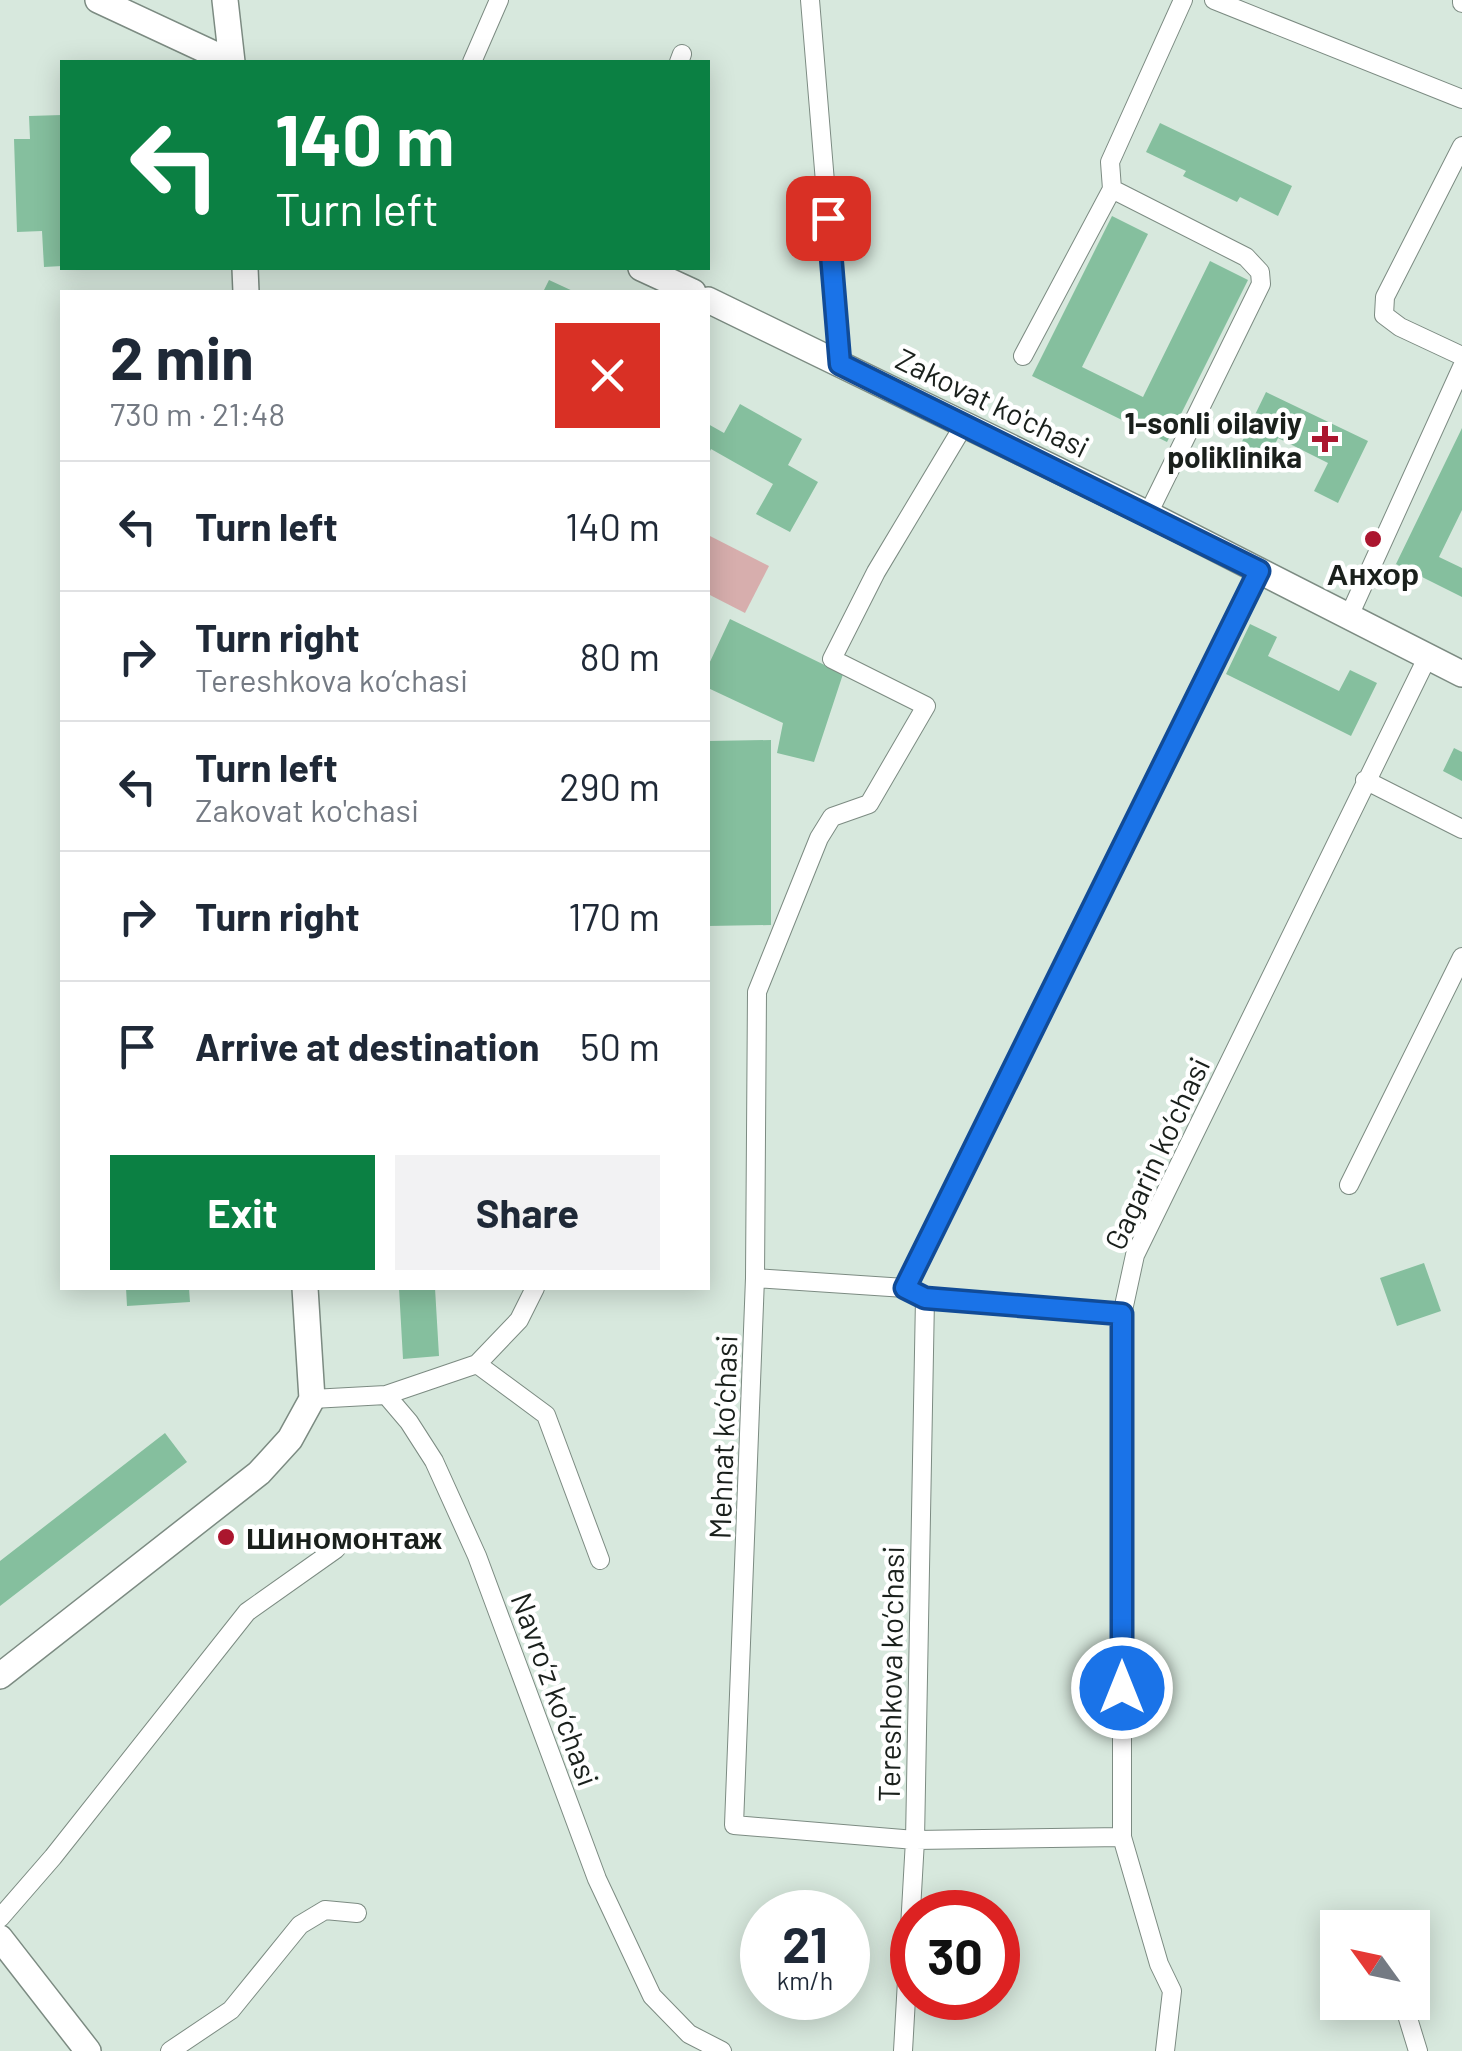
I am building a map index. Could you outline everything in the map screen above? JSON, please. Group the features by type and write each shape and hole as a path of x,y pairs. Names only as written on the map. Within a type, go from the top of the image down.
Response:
{"main road":[{"path":"98,0 227,60"},
{"path":"225,0 231,60"},
{"path":"645,270 689,290"},
{"name":"Zakovat ko'chasi","path":"710,301 1148,514 1462,674"},
{"path":"0,1676 260,1473 290,1439 312,1399 305,1290"},
{"path":"0,1938 88,2051"}],"street":[{"path":"473,60 498,0"},
{"path":"810,0 840,364"},
{"path":"1023,356 1112,189 1110,162 1183,0"},
{"path":"1214,0 1462,99"},
{"path":"1462,146 1385,297 1384,316 1400,328 1462,356"},
{"path":"1112,189 1246,257 1260,272 1261,284 1148,514"},
{"path":"1349,616 1462,367"},
{"name":"Mehnat ko‘chasi","path":"914,1840 734,1825 755,1278 757,992 832,817 869,804 926,706 832,658 876,572 964,425"},
{"path":"905,1288 1259,571"},
{"name":"Gagarin ko‘chasi","path":"1164,2051 1172,1991 1159,1964 1122,1837 1122,1314 1135,1255 1428,656"},
{"path":"1365,780 1462,829"},
{"path":"1349,1185 1462,957"},
{"path":"755,1278 905,1288 925,1298 1122,1314"},
{"path":"312,1399 386,1395 477,1364 519,1320 534,1290"},
{"name":"Tereshkova ko‘chasi","path":"903,2051 914,1840 925,1298"},
{"path":"477,1364 546,1415 600,1560"},
{"name":"Navro‘z ko‘chasi","path":"386,1395 434,1461 477,1556 596,1878 652,1996 688,2034 722,2051"},
{"path":"0,1918 247,1612 336,1549"},
{"path":"914,1840 1122,1837"},
{"path":"170,2051 232,2010 300,1925 326,1910 357,1913"},
{"path":"1409,2020 1418,2051"}],"shaded area":[{"path":"710,536 769,566 745,613 710,595"}],"building":[{"path":"60,115 60,266 44,267 42,231 17,232 14,139 30,139 29,116"},
{"path":"1160,123 1292,186 1278,216 1240,197 1237,202 1183,176 1186,171 1146,152"},
{"path":"1112,216 1148,234 1082,367 1143,397 1210,261 1248,280 1167,442 1032,376"},
{"path":"549,280 571,290 544,290"},
{"path":"1266,392 1368,441 1338,503 1314,491 1328,463 1278,438 1264,467 1236,454"},
{"path":"740,404 802,439 788,465 818,482 790,532 756,514 773,484 710,451 710,425 724,433"},
{"path":"1462,428 1462,510 1439,557 1462,568 1462,597 1396,564"},
{"path":"730,619 843,674 814,762 777,753 783,723 710,689 710,662"},
{"path":"1250,624 1277,637 1268,656 1339,691 1350,670 1377,683 1351,736 1226,674"},
{"path":"771,740 771,925 710,926 710,741"},
{"path":"1454,748 1462,752 1462,781 1443,771"},
{"path":"1424,1263 1441,1311 1397,1326 1380,1278"},
{"path":"126,1290 189,1290 190,1302 127,1306"},
{"path":"399,1290 435,1290 439,1356 403,1359"},
{"path":"165,1433 187,1462 0,1606 0,1561"}],"place":[{"name":"1-sonli oilaviy poliklinika","path":"1325,439"},
{"name":"Анхор","path":"1373,539"},
{"name":"Шиномонтаж","path":"226,1537"}],"route":[{"path":"828,218 840,364 1259,571 905,1288 925,1298 1122,1314 1122,1688"}]}
